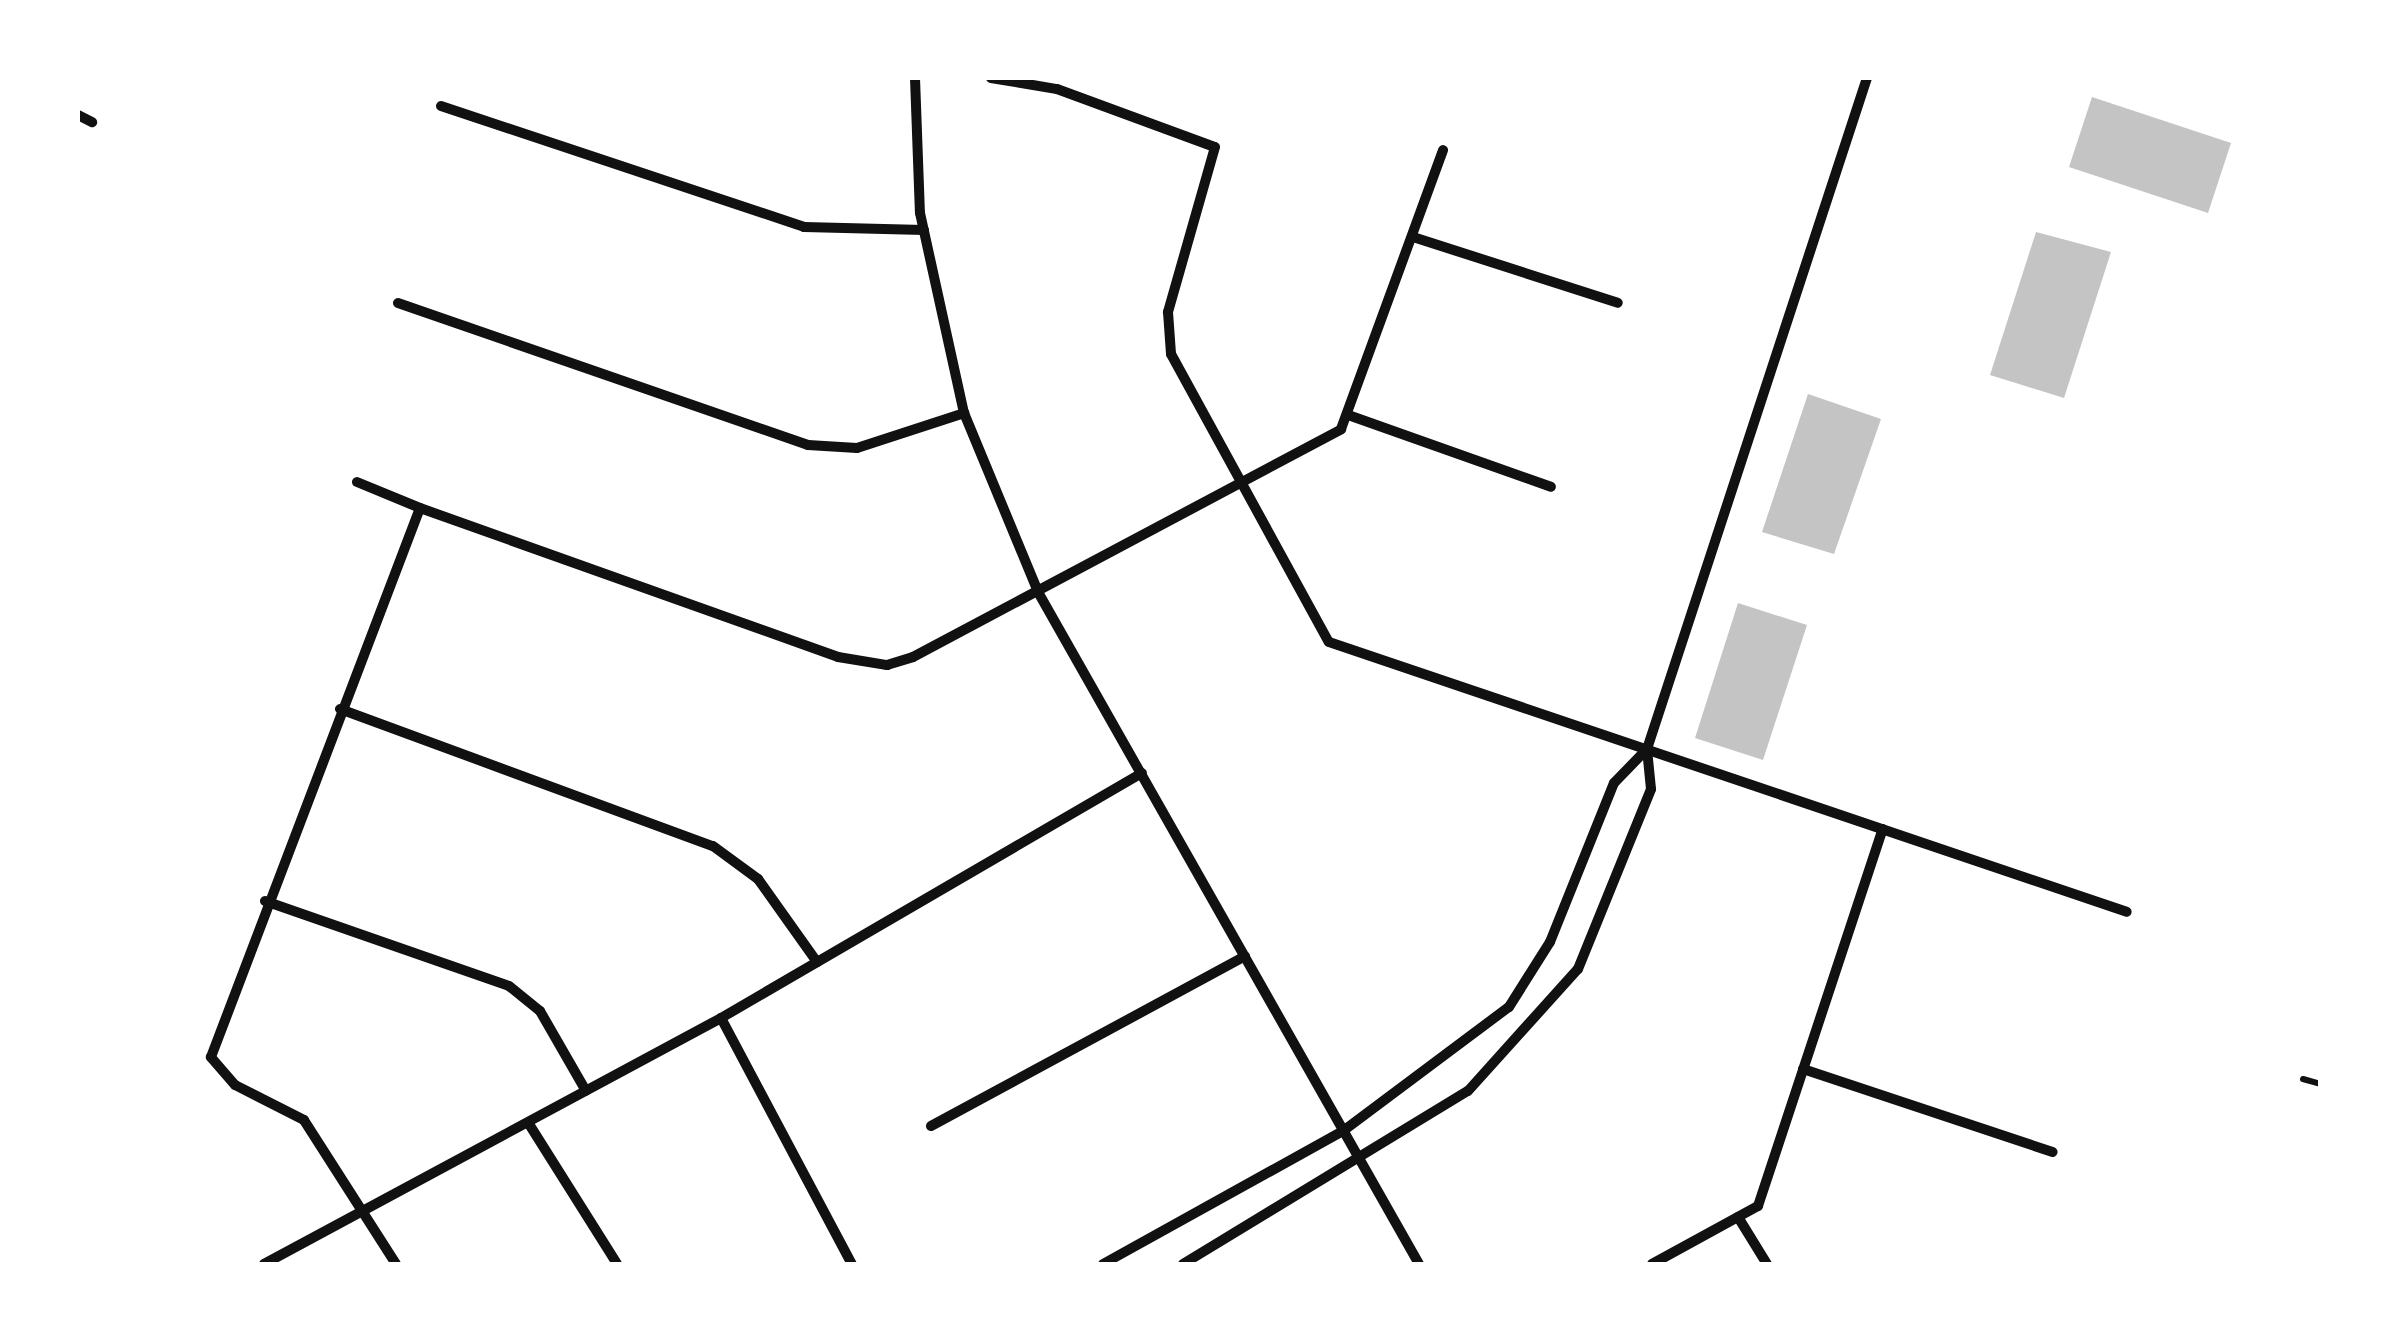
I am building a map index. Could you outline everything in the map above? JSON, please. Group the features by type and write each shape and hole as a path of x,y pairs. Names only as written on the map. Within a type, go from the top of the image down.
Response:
{"street":[{"path":"915,78 924,230 964,413 1038,592 1419,1264"},
{"path":"991,78 1057,89 1215,147 1166,332 1242,485 1329,642 2127,912"},
{"path":"1182,1264 1361,1163 1468,1091 1578,969 1651,789 1647,750 1867,78"},
{"path":"441,106 804,226 924,230"},
{"path":"78,116 92,122"},
{"path":"357,482 420,508 864,664 913,657 1328,441 1350,416 1443,150"},
{"path":"1413,237 1618,304"},
{"path":"398,303 808,445 857,448 964,413"},
{"path":"1350,416 1551,487"},
{"path":"396,1264 304,1120 235,1085 211,1057 265,902 420,508"},
{"path":"340,709 714,846 758,879 817,962"},
{"path":"1104,1264 1343,1131 1508,1007 1550,942 1614,783 1647,750"},
{"path":"264,1264 721,1018 1142,772"},
{"path":"1652,1264 1758,1206 1883,829"},
{"path":"265,902 509,986 540,1011 586,1091"},
{"path":"931,1126 1245,956"},
{"path":"721,1018 852,1264"},
{"path":"1803,1069 2054,1152"},
{"path":"529,1124 617,1264"},
{"path":"1738,1216 1767,1264"}],"path":[{"path":"2303,1079 2320,1084"}],"building":[{"path":"2092,97 2231,143 2208,213 2069,167"},
{"path":"2036,232 2111,252 2064,398 1990,375"},
{"path":"1808,394 1881,419 1834,554 1762,532"},
{"path":"1738,603 1807,625 1763,760 1695,738"}]}
